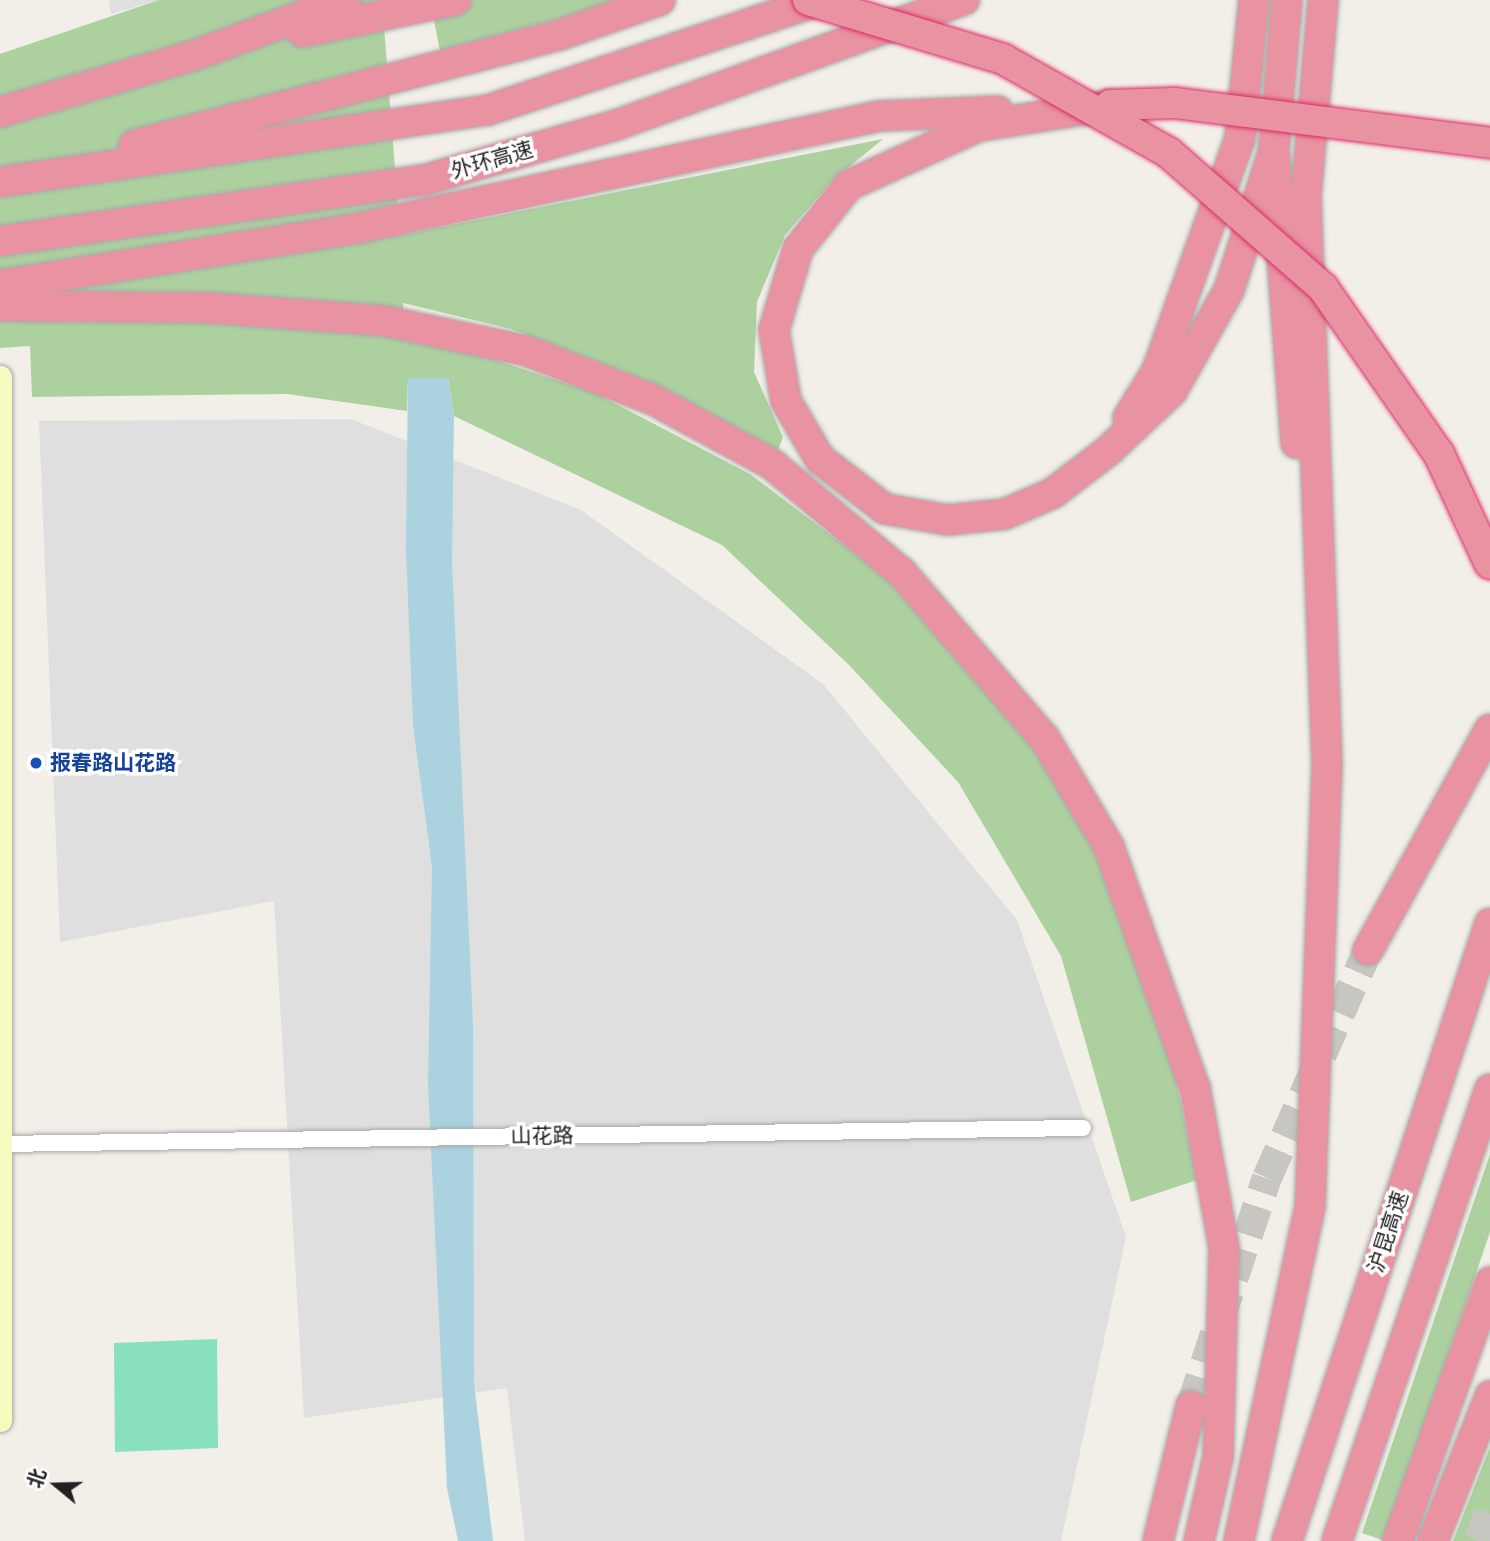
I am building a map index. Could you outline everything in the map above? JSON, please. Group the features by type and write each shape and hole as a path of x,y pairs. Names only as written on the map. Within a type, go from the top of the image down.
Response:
{"highway":[{"path":"0,112 195,55 345,0"},
{"path":"195,55 456,0"},
{"path":"0,173 127,147 559,36 660,0"},
{"path":"808,0 1003,59 1169,153 1323,288 1439,454 1490,564"},
{"path":"0,182 488,110 821,0"},
{"name":"外环高速","path":"0,241 424,180 619,124 964,0"},
{"path":"1108,451 1157,370 1240,138 1254,0"},
{"path":"1287,0 1274,150 1327,764"},
{"path":"1239,1541 1310,1207 1327,764 1306,196 1323,0"},
{"path":"0,285 359,228 879,116 1175,103 1490,143"},
{"path":"1110,105 979,126 849,185 798,249 774,330 786,401 820,459 885,509 948,520 1005,514 1053,493 1108,451 1172,391 1229,290 1274,150"},
{"path":"0,306 211,308 384,321 527,351 654,400 773,465 902,573 1045,739 1109,847 1195,1088 1224,1248 1218,1457 1199,1541"},
{"path":"1367,950 1490,729"},
{"name":"沪昆高速","path":"1287,1541 1490,923"},
{"path":"1337,1541 1490,1089"},
{"path":"1398,1541 1490,1282"},
{"path":"1433,1541 1490,1396"},
{"path":"1158,1541 1191,1406"}],"street":[{"path":"0,377 0,1420"},
{"name":"山花路","path":"2,1144 1083,1128"}],"shaded area":[{"path":"109,0 159,0 111,14"},
{"path":"351,419 581,510 823,684 1017,920 1126,1237 1061,1541 525,1541 507,1388 304,1418 274,901 60,942 39,421"}],"green space":[{"path":"159,0 382,0 400,235 883,139 832,181 785,235 757,302 754,372 783,437 776,456 655,384 511,329 403,303 404,341 463,349 595,393 750,474 877,570 965,662 1044,761 1116,885 1163,1017 1197,1180 1131,1202 1061,956 958,782 849,665 722,545 454,416 448,378 408,378 407,411 287,394 32,397 30,346 0,348 0,54"},
{"path":"430,0 627,0 440,51"},
{"path":"1490,1154 1490,1232 1385,1541 1362,1533"},
{"path":"217,1339 218,1448 115,1452 114,1343"},
{"path":"1490,1447 1490,1541 1453,1541"}],"water":[{"path":"408,378 448,378 454,416 452,562 473,1025 474,1383 493,1541 458,1541 447,1488 428,1085 432,867 413,725 406,550"}],"tunnel":[{"path":"1191,1406 1267,1178 1368,950"},
{"path":"1479,1541 1490,1510"}],"place":[{"name":"报春路山花路","path":"36,763"}]}
